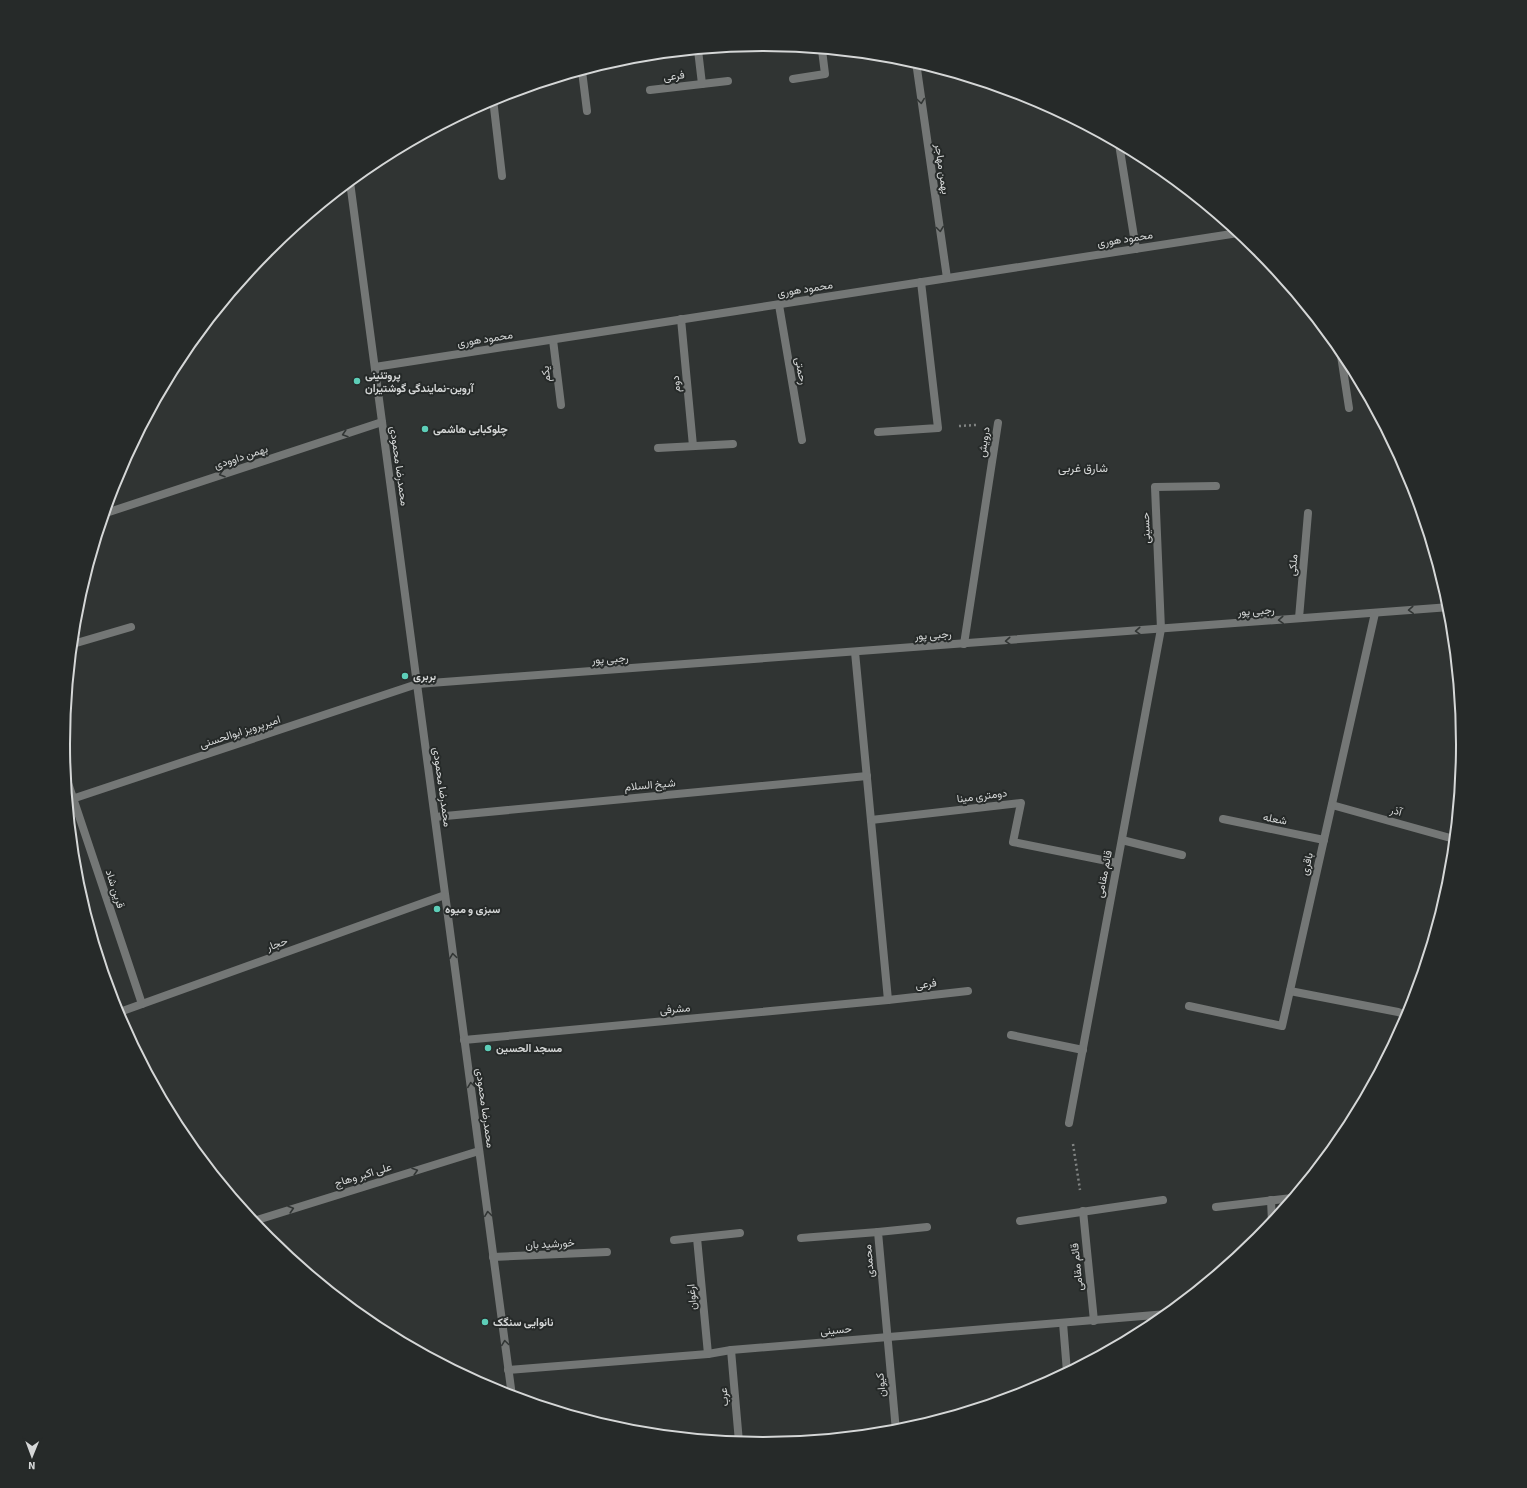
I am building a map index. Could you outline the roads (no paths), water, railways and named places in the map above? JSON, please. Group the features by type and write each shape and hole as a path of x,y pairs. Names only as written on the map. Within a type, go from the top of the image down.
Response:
{"street":[{"path":"792,79 825,74 822,53"},
{"name":"فرعی","path":"698,54 702,84"},
{"name":"بهمن مهاجر","path":"917,68 947,278"},
{"path":"583,75 587,111"},
{"name":"فرعی","path":"650,90 728,81"},
{"path":"494,106 502,176"},
{"path":"1120,150 1136,248"},
{"name":"محمدرضا محمودی","path":"351,188 511,1389"},
{"name":"محمود هوری","path":"375,367 1231,233"},
{"path":"878,432 938,428 921,282"},
{"name":"رحمتی","path":"779,305 802,440"},
{"name":"دوم","path":"681,319 694,446"},
{"name":"یکم","path":"553,340 561,405"},
{"path":"1342,362 1349,408"},
{"name":"بهمن داوودی","path":"111,511 382,422"},
{"name":"درویش","path":"964,644 998,423"},
{"path":"658,448 733,444"},
{"name":"حسینی","path":"1161,629 1155,487 1216,486"},
{"name":"ملکی","path":"1299,618 1308,513"},
{"name":"رجبی پور","path":"417,684 1443,608"},
{"name":"باقری","path":"1189,1006 1282,1026 1375,613"},
{"path":"78,643 131,627"},
{"name":"قائم مقامی","path":"1069,1123 1161,629"},
{"path":"855,652 888,1000"},
{"name":"امیرپرویز ابوالحسنی","path":"73,798 417,684"},
{"name":"شیخ السلام","path":"435,817 867,776"},
{"name":"دومتری مینا","path":"871,820 1021,803 1013,842 1117,864"},
{"name":"آذر","path":"1332,805 1450,837"},
{"name":"قرین شاد","path":"74,806 142,1004"},
{"name":"شعله","path":"1223,819 1324,840"},
{"path":"1122,840 1182,855"},
{"name":"حجار","path":"124,1011 445,895"},
{"name":"فرعی","path":"888,1000 968,991"},
{"path":"1290,991 1402,1014"},
{"name":"مشرفی","path":"464,1040 888,1000"},
{"path":"1011,1036 1083,1050"},
{"name":"علی اکبر وهاج","path":"259,1219 479,1151"},
{"path":"1216,1207 1287,1198"},
{"path":"1020,1221 1163,1200"},
{"path":"1271,1200 1272,1215"},
{"name":"قائم مقامی","path":"1083,1211 1094,1321"},
{"name":"محمدی","path":"888,1337 878,1232 927,1227"},
{"path":"801,1238 878,1232"},
{"path":"674,1240 740,1233"},
{"name":"ارغوان","path":"697,1238 708,1354"},
{"name":"خورشید بان","path":"493,1257 607,1252"},
{"name":"حسینی","path":"508,1370 1156,1315"},
{"path":"1063,1323 1067,1367"},
{"name":"کیوان","path":"888,1337 895,1425"},
{"name":"عرب","path":"731,1350 739,1436"}],"place":[{"name":"پروتئینی آروین-نمایندگی گوشتیران","path":"357,381"},
{"name":"چلوکبابی هاشمی","path":"425,429"},
{"name":"بربری","path":"405,676"},
{"name":"سبزی و میوه","path":"437,909"},
{"name":"مسجد الحسین","path":"488,1048"},
{"name":"نانوایی سنگک","path":"485,1322"}],"district":[{"name":"شارق غربی","path":"1083,468"}]}
